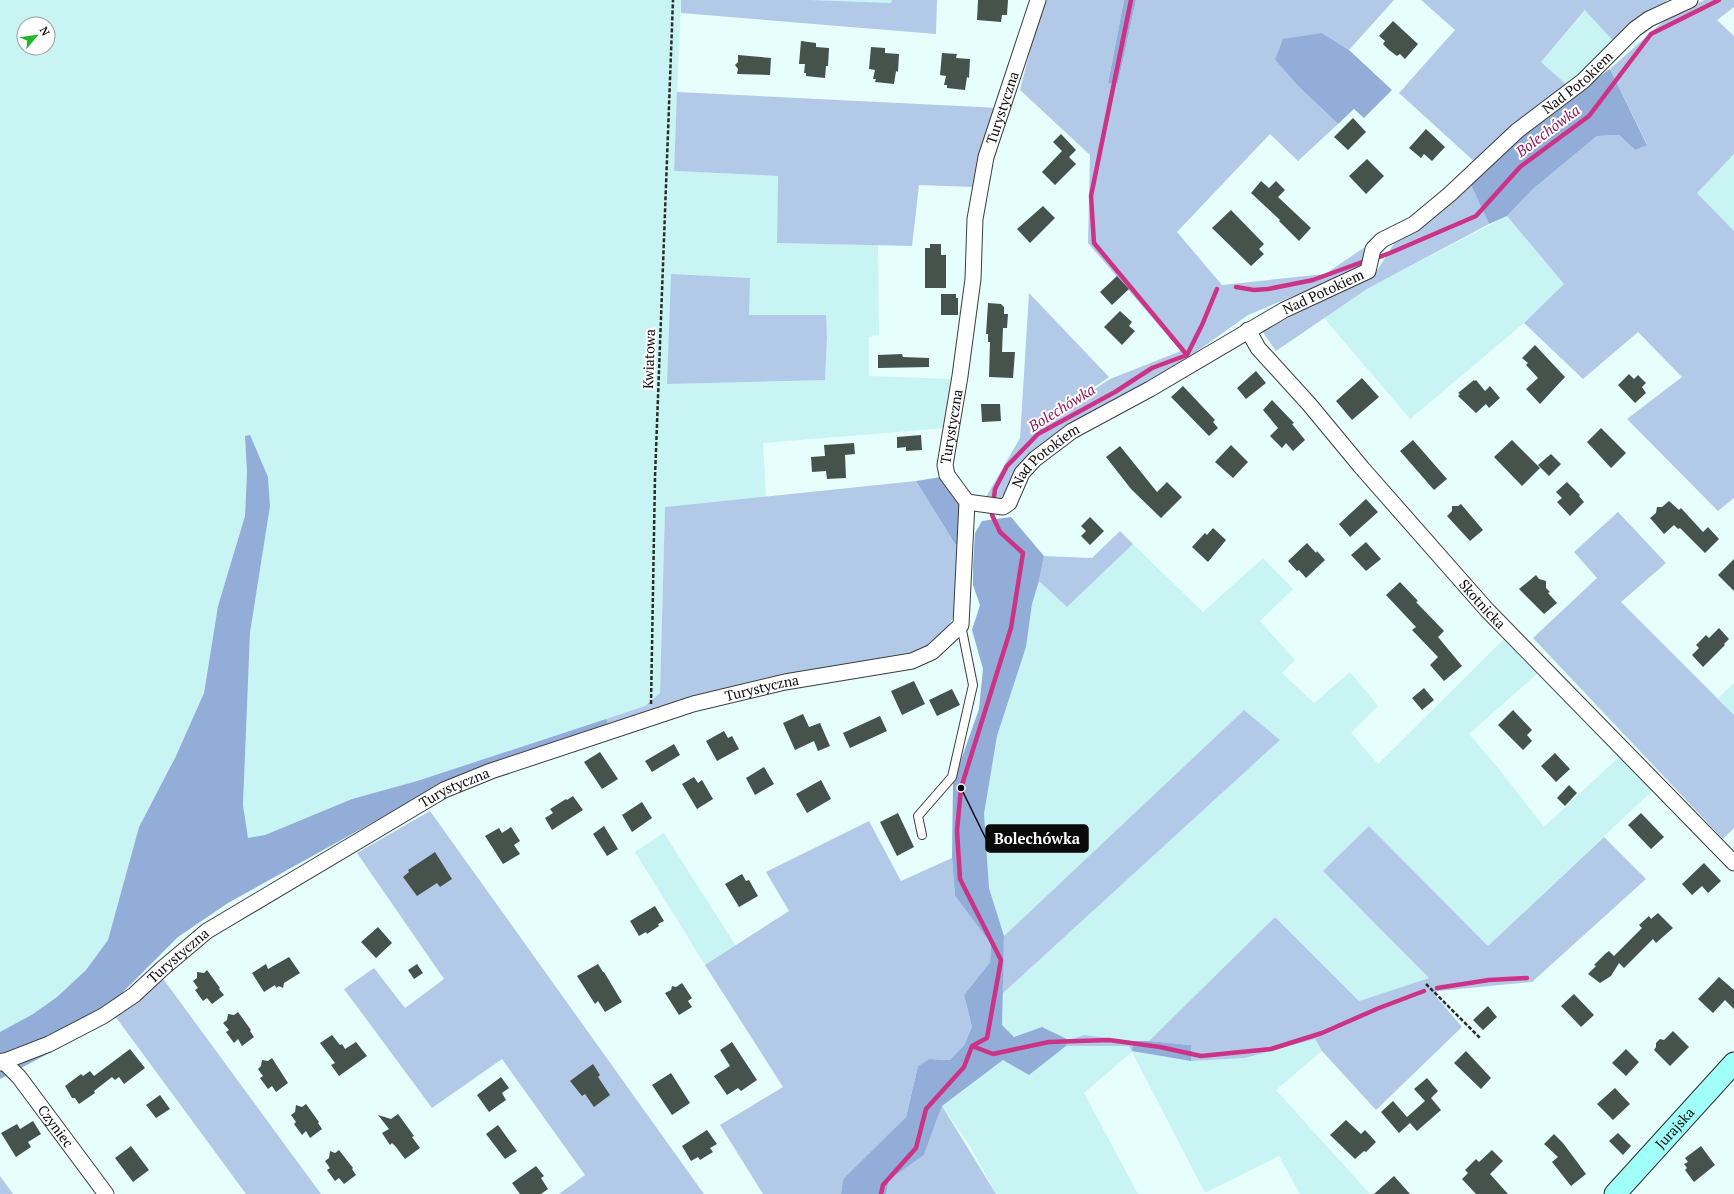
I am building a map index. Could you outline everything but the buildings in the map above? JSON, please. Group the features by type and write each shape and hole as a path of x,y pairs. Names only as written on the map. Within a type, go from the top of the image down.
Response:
{"street":[{"name":"Turystyczna","path":"974,503 947,475 945,464 960,376 972,279 975,219 986,157 1038,0"},
{"name":"Nad Potokiem","path":"974,503 1004,507 1009,502 1022,473 1036,459 1072,432 1150,389 1284,310 1368,271 1373,249 1382,240 1414,224 1450,194 1517,131 1583,81 1635,29 1648,19 1690,0"},
{"name":"Skotnicka","path":"1248,330 1258,348 1309,404 1362,468 1487,610 1734,863"},
{"path":"961,626 974,503"},
{"name":"Turystyczna","path":"2,1062 49,1044 103,1016 134,995 162,968 207,931 444,790 491,771 693,704 785,682 912,661 932,652 961,626"},
{"name":"Czyniec","path":"2,1062 19,1077 106,1194"},
{"name":"Jurajska","path":"1615,1194 1734,1063"}],"lane":[{"path":"922,835 918,816 952,777 973,685 961,626"}],"path":[{"name":"Kwiatowa","path":"651,719 655,477 673,0"},
{"path":"1426,984 1481,1040"}],"shaded area":[{"path":"0,0 681,0 674,171 778,176 777,243 878,245 879,335 869,337 869,376 952,379 946,428 763,443 766,497 665,507 660,693 645,706 417,781 352,799 265,835 248,839 243,805 250,633 270,506 268,477 250,436 245,436 247,473 245,516 218,606 204,693 176,756 139,827 108,940 86,970 57,997 33,1014 0,1032","holes":["671,274 749,315 825,315 827,339 825,379"]},
{"path":"681,0 811,0 891,3 892,0 937,0 936,34 681,13"},
{"path":"811,0 892,0 891,3"},
{"path":"1043,0 1124,0 1108,83 1118,83 1136,0 1394,0 1349,50 1322,33 1275,60 1298,86 1338,124 1298,161 1270,134 1177,232 1222,285 1325,274 1371,243 1362,267 1248,315 1196,352 1042,444 1017,467 1005,500 986,497 1020,438 1029,293 1109,377 1040,425 1110,379 1181,351 1088,243 1090,155 1020,90"},
{"path":"1124,0 1136,0 1118,83 1108,83"},
{"path":"1421,0 1667,1 1615,43 1585,10 1541,62 1568,86 1477,164 1399,93 1455,30"},
{"path":"1704,0 1734,0 1734,7 1717,20 1734,36 1734,154 1697,193 1734,231 1734,498 1718,511 1627,419 1682,377 1638,332 1583,379 1524,323 1564,284 1507,216 1533,189 1597,136 1619,135 1635,150 1647,144 1610,69 1666,19"},
{"path":"1586,10 1615,43 1568,86 1541,62"},
{"path":"1322,33 1349,50 1392,90 1364,118 1354,109 1338,124 1298,86 1275,60 1283,39"},
{"path":"1610,69 1647,145 1635,150 1619,135 1597,136 1533,189 1507,216 1489,224 1470,183 1541,117"},
{"path":"677,92 1000,108 981,154 973,187 919,185 912,246 777,243 778,176 674,171"},
{"path":"1734,154 1734,231 1697,193"},
{"path":"1470,183 1489,224 1367,289 1276,351 1262,331 1375,274 1398,237"},
{"path":"1507,216 1564,284 1524,323 1410,419 1324,318 1367,289"},
{"path":"671,274 750,278 749,315 826,315 827,338 825,380 667,384"},
{"path":"250,435 268,477 270,506 250,633 243,805 248,838 265,835 352,799 417,781 606,719 609,726 433,789 228,903 178,937 122,993 115,1016 76,1039 0,1079 0,1032 33,1014 57,997 86,970 108,940 139,827 176,756 204,693 218,606 245,516 247,473 245,436"},
{"path":"941,477 968,505 961,546 955,544 916,481"},
{"path":"916,481 955,544 961,546 954,616 942,638 918,653 609,726 606,719 645,706 660,693 665,507"},
{"path":"1618,512 1666,563 1621,602 1734,715 1734,828 1723,839 1533,638 1597,578 1574,552"},
{"path":"1011,517 1044,556 1039,581 1032,604 1026,647 997,736 984,814 989,888 1004,936 1002,1025 1014,1037 1042,1027 1069,1040 1066,1046 1029,1075 1003,1060 942,1106 924,1155 889,1180 886,1194 841,1194 843,1179 906,1117 918,1066 929,1059 950,1060 964,1045 972,1027 964,995 990,962 991,944 955,896 952,858 953,783 979,709 983,669 972,630 980,605 973,585 975,533 982,521"},
{"path":"1120,531 1133,544 1067,607 1039,581 1044,556 1092,558"},
{"path":"1133,544 1203,612 1263,558 1293,589 1260,621 1295,660 1282,673 1314,703 1350,672 1378,706 1351,733 1378,764 1506,637 1539,672 1469,734 1499,769 1544,827 1621,755 1655,788 1488,946 1370,827 1323,871 1429,978 1359,1001 1275,917 1149,1041 1133,1041 1084,1035 1069,1040 1042,1027 1013,1037 1002,1025 1002,994 1280,740 1244,710 1004,936 989,888 984,814 997,736 1026,647 1032,604 1039,581 1067,607"},
{"path":"1734,683 1734,715 1718,698"},
{"path":"1244,710 1280,740 1002,994 1004,936"},
{"path":"430,811 704,1194 559,1194 585,1175 502,1059 432,1108 344,989 374,968 405,1008 444,979 357,853"},
{"path":"869,821 901,881 952,858 955,896 991,944 990,962 964,995 972,1027 964,1045 950,1060 929,1059 918,1066 906,1117 843,1179 841,1194 763,1194 720,1125 783,1087 705,965 789,911 766,872"},
{"path":"1369,826 1488,946 1604,837 1646,879 1532,982 1438,991 1434,994 1462,1027 1376,1110 1322,1051 1315,1039 1245,1058 1191,1061 1191,1045 1149,1041 1275,917 1359,1001 1429,978 1323,871"},
{"path":"664,833 736,946 705,965 635,852"},
{"path":"164,980 321,1194 246,1194 115,1016 155,981"},
{"path":"1084,1035 1133,1041 1132,1051 1129,1046 1066,1046 1069,1040"},
{"path":"1315,1039 1322,1051 1276,1090 1370,1194 1300,1194 1279,1156 1205,1193 1132,1052 1084,1093 1138,1194 996,1194 970,1146 942,1106 1003,1060 1029,1075 1066,1046 1129,1046 1133,1051 1191,1061 1245,1058"},
{"path":"1133,1041 1191,1045 1191,1061 1132,1051"},
{"path":"942,1106 996,1194 886,1194 889,1180 924,1155"},
{"path":"0,1176 13,1194 0,1194"}],"waterway":[{"path":"1131,0 1091,196 1094,243 1187,355"},
{"name":"Bolechówka","path":"1374,259 1476,216 1520,167 1589,116 1651,34 1719,0"},
{"name":"Bolechówka","path":"1236,287 1254,290 1268,289 1313,280 1365,261"},
{"name":"Bolechówka","path":"881,1194 883,1185 916,1148 926,1109 964,1067 972,1046 987,1038 1001,960 960,879 957,831 961,788 1011,628 1023,553 1000,532 992,515 995,489 1007,466 1038,434 1115,392 1152,368 1187,355 1202,325 1217,289"},
{"path":"1437,988 1489,980 1527,978"},
{"path":"972,1046 993,1054 1049,1042 1109,1040 1160,1047 1201,1056 1271,1049 1322,1033 1379,1008 1424,991"}],"place":[{"name":"Bolechówka","path":"961,788"}]}
